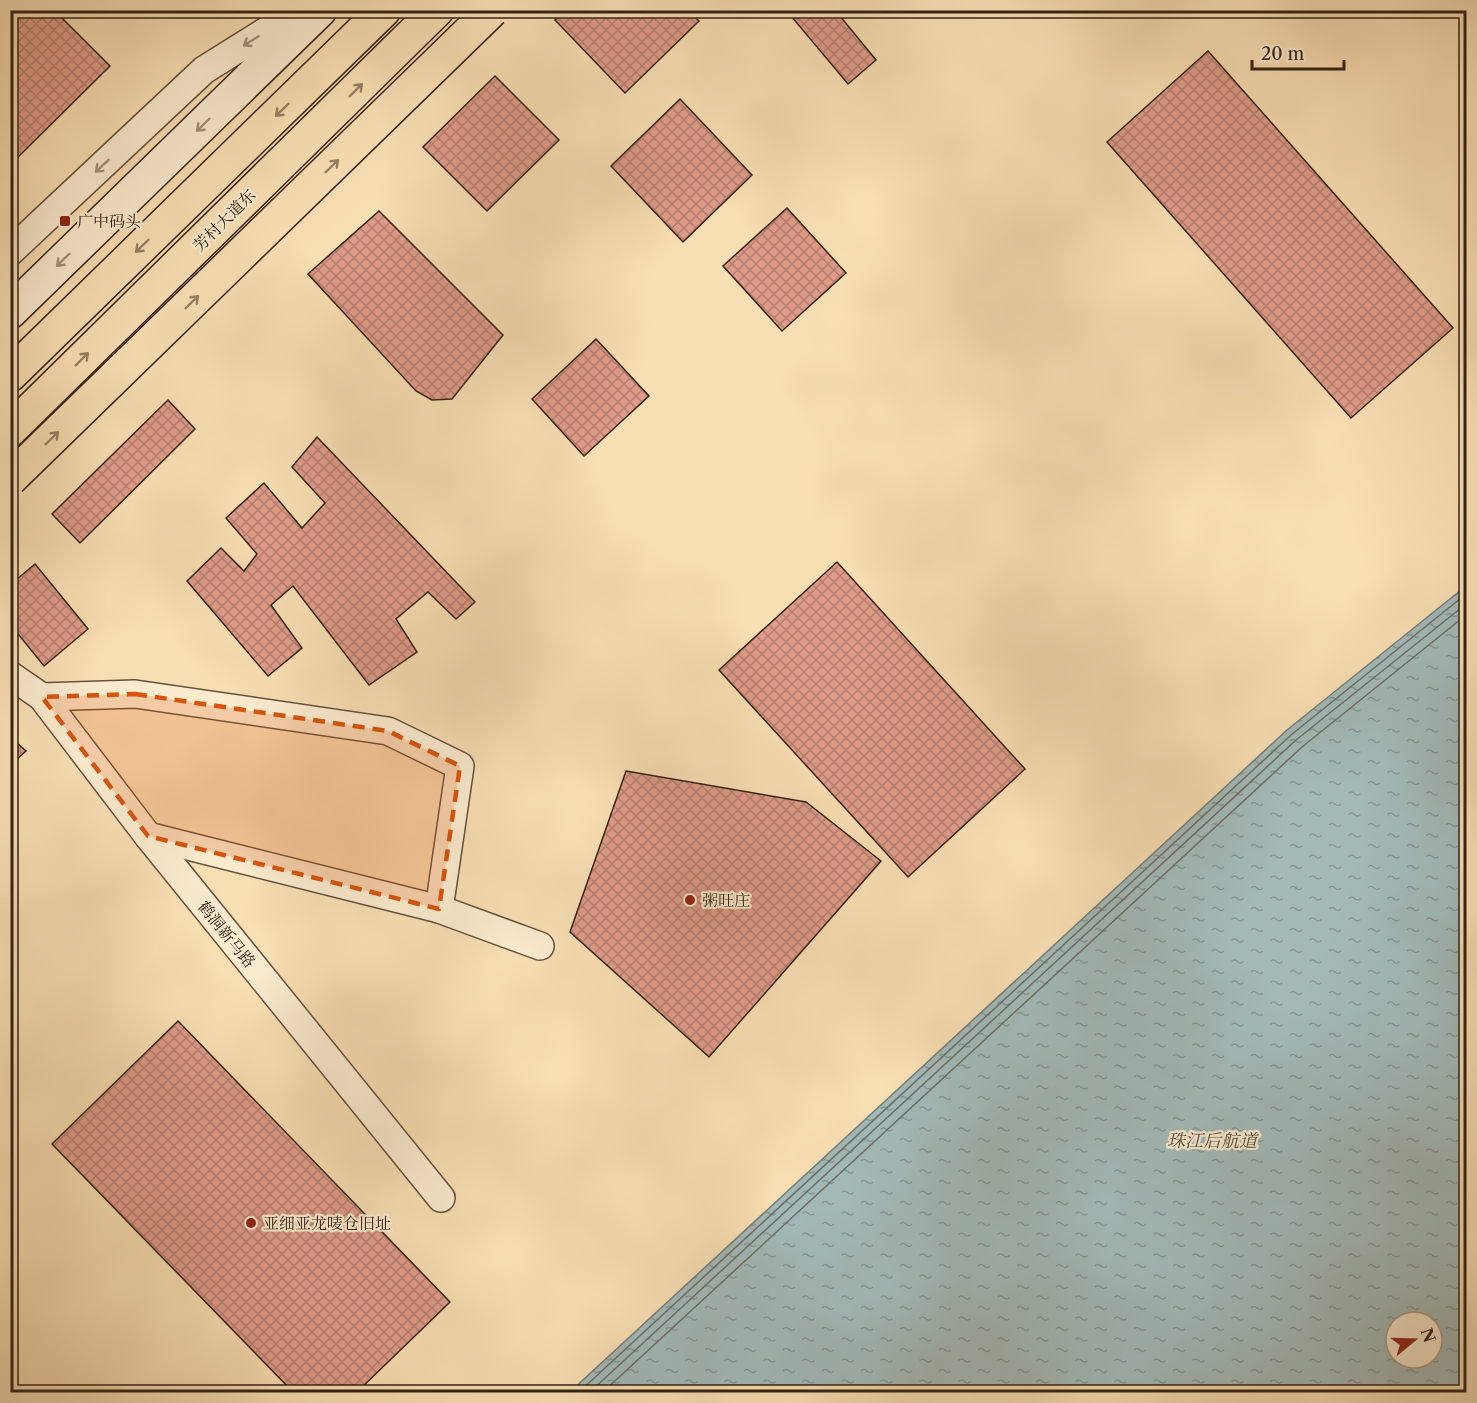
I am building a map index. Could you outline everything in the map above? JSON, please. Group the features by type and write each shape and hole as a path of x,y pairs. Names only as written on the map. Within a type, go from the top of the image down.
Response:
{"highway":[{"path":"10,375 384,10"},
{"name":"芳村大道东","path":"10,430 437,10"},
{"path":"10,479 492,10"}],"street":[{"path":"10,252 204,70 300,10"},
{"path":"10,312 320,10"},
{"name":"鹤洞新马路","path":"10,675 42,697 148,836 441,1198"},
{"path":"42,697 135,694 388,731 459,766 439,909"},
{"path":"148,836 439,909 540,946"}],"highlighted area":[{"path":"135,694 388,731 460,766 439,909 148,836 42,697"}],"water":[{"name":"珠江后航道","path":"1466,586 1466,1392 570,1392 1287,730"}],"building":[{"path":"23,10 54,10 110,66 10,165 10,23"},
{"path":"565,10 688,10 699,21 625,93 555,20"},
{"path":"786,10 835,10 876,60 848,84"},
{"path":"1208,51 1453,328 1351,418 1107,142"},
{"path":"495,76 559,140 487,211 423,147"},
{"path":"680,99 752,175 683,242 611,166"},
{"path":"787,208 846,273 782,331 723,266"},
{"path":"379,211 503,335 452,399 432,400 416,391 308,274"},
{"path":"596,339 649,396 584,456 532,399"},
{"path":"168,400 195,429 80,543 52,514"},
{"path":"317,437 475,602 456,619 428,592 396,619 417,652 369,685 293,586 271,605 302,648 268,676 187,581 221,548 244,571 257,554 226,518 264,483 302,528 325,503 292,467"},
{"path":"837,562 1025,769 908,877 719,670"},
{"path":"35,564 88,629 44,666 10,624 10,585"},
{"path":"10,737 26,751 10,765"},
{"path":"626,771 806,802 881,861 709,1057 570,932"},
{"name":"亚细亚龙唛仓旧址","path":"178,1021 450,1302 357,1392 293,1392 52,1144"}],"place":[{"name":"广中码头","path":"65,221"},
{"name":"粥旺庄","path":"690,900"},
{"name":"亚细亚龙唛仓旧址","path":"251,1223"}]}
